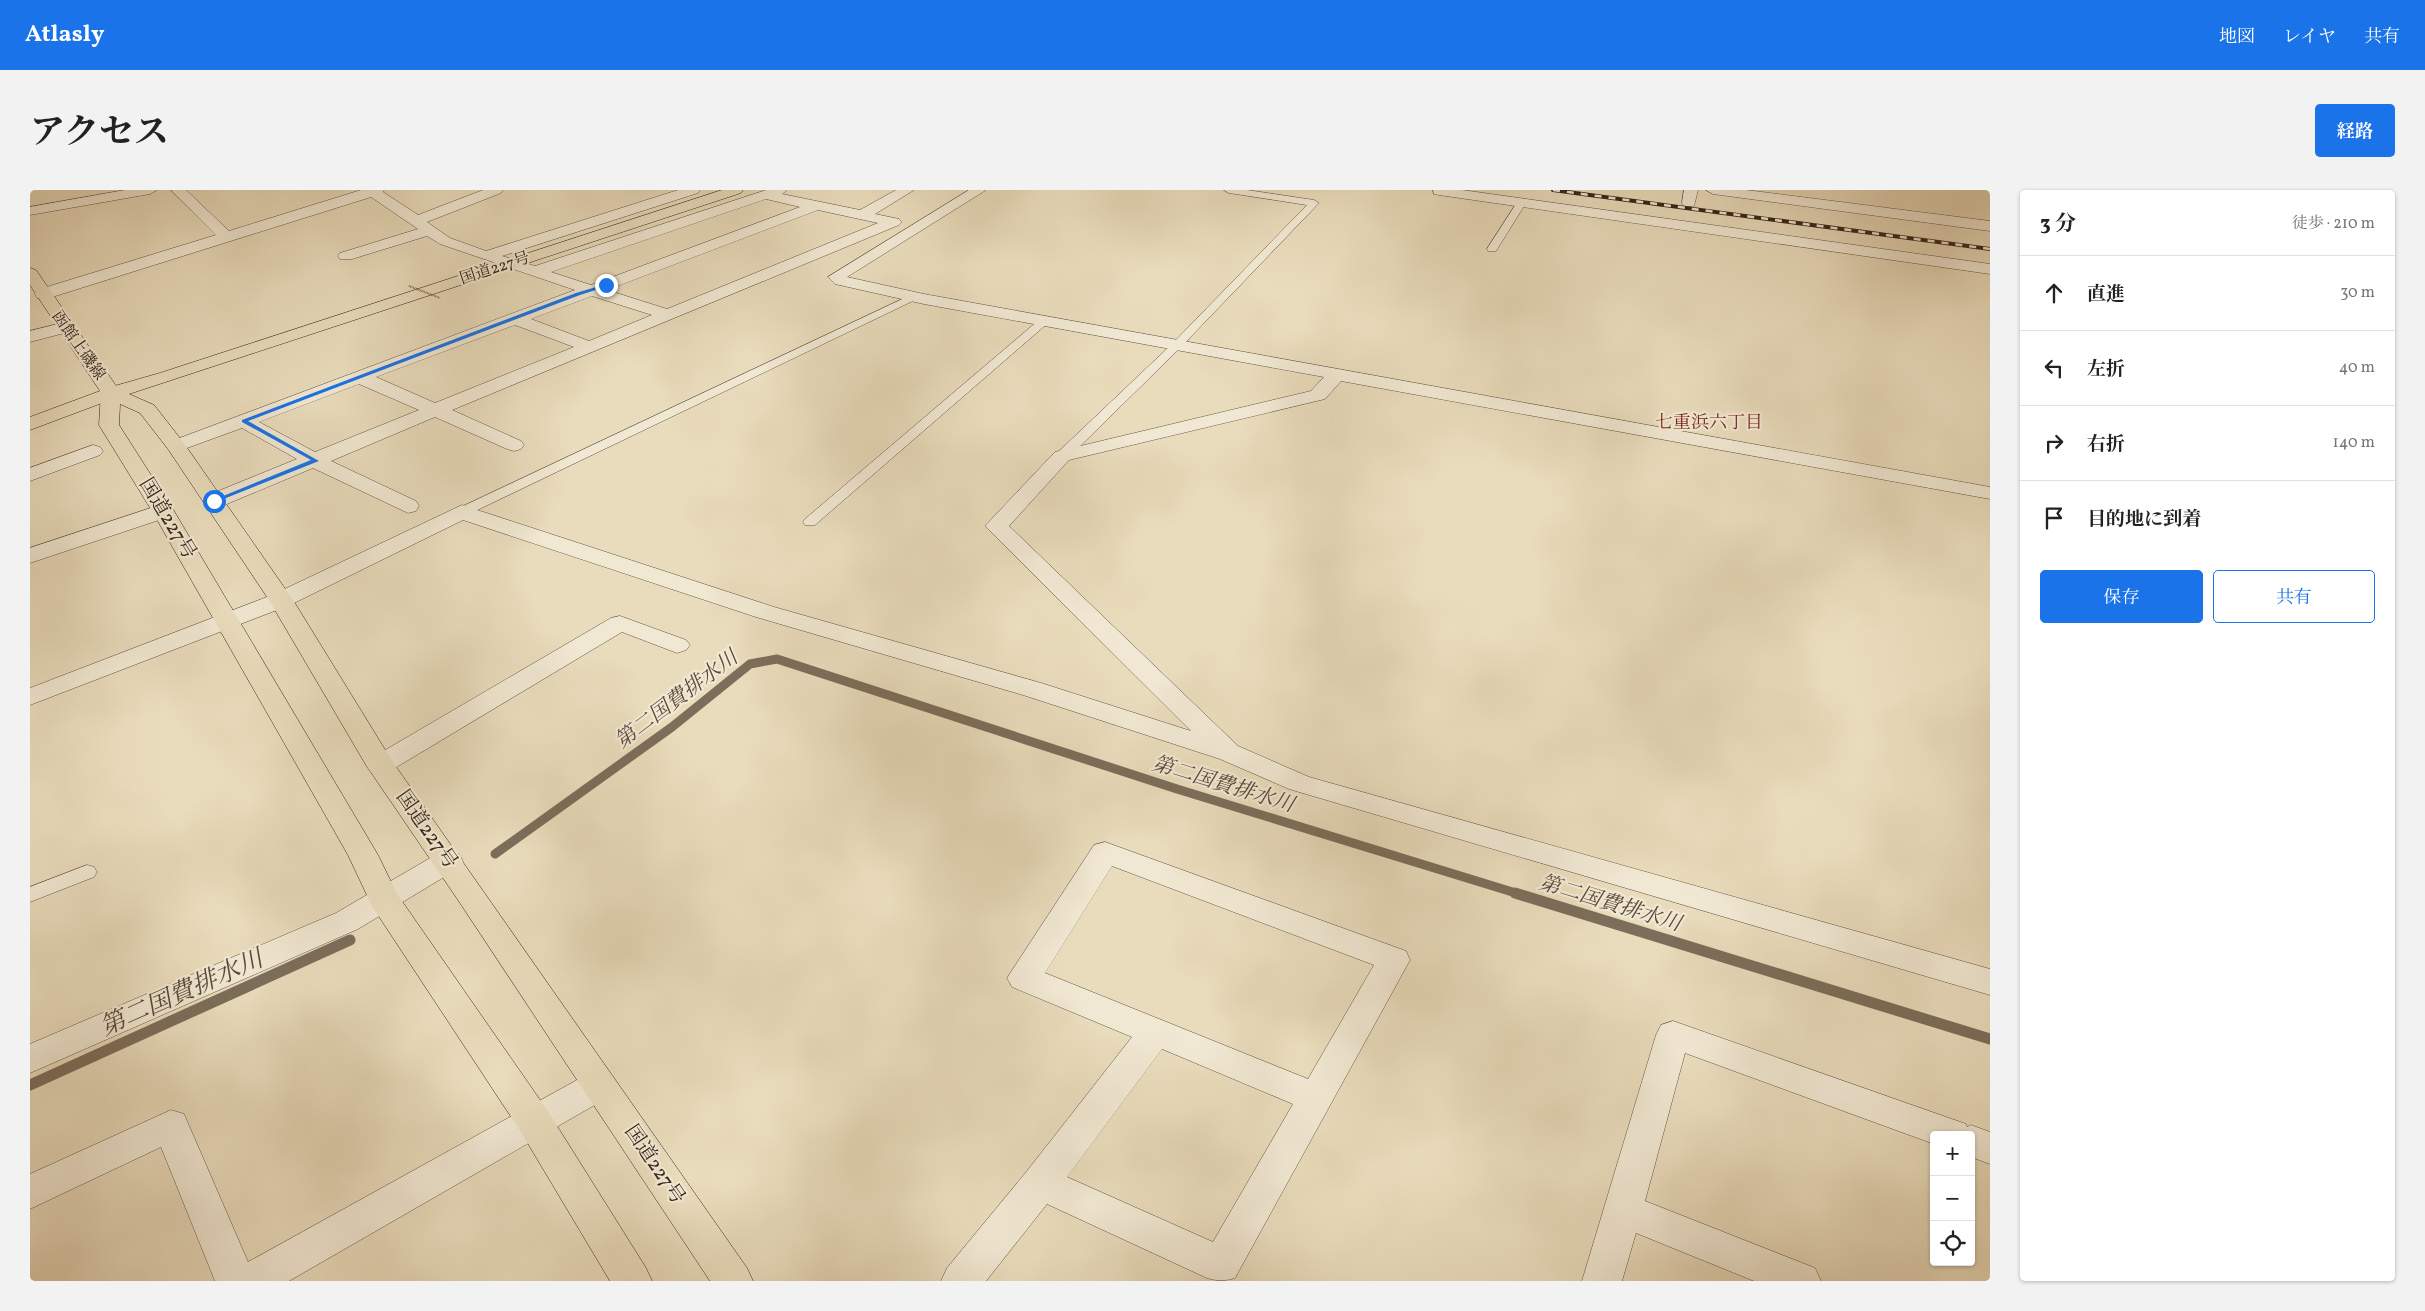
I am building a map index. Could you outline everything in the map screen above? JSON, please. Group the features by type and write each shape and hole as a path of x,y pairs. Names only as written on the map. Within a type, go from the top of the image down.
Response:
{"main road":[{"name":"国道227号","path":"111,393 176,374 736,190"},
{"name":"函館上磯線","path":"30,273 111,393"},
{"name":"国道227号","path":"111,393 147,409 176,446 280,600 380,765 448,861 733,1281"},
{"name":"国道227号","path":"111,393 109,425 163,511 363,855 383,898 534,1122 632,1281"},
{"name":"函館上磯線","path":"30,415 111,393"},
{"name":"函館上磯線","path":"30,424 111,393"}],"street":[{"path":"30,211 150,190"},
{"path":"178,190 225,236"},
{"path":"416,221 496,190"},
{"path":"862,215 907,190"},
{"path":"979,190 836,277 842,281 913,297 1990,493"},
{"path":"1713,190 1990,226"},
{"path":"43,294 372,191 446,241 486,256 668,315"},
{"path":"486,256 684,191"},
{"path":"1439,191 1990,269"},
{"path":"214,501 316,461 894,222 816,206 773,192 537,271"},
{"path":"176,446 513,318 816,206"},
{"path":"346,256 430,230"},
{"path":"513,318 590,347"},
{"path":"30,337 66,326"},
{"path":"1228,752 996,526 1062,456 1318,395 1337,374"},
{"path":"360,377 514,444"},
{"path":"244,421 316,461 408,506"},
{"path":"30,475 93,451"},
{"path":"30,556 163,511"},
{"path":"30,697 280,600 462,512 765,612 1032,689 1228,752 1299,783 1990,982"},
{"path":"380,765 620,623 678,645"},
{"path":"1042,1183 1221,1265 1316,1098 1394,960 1104,852 1024,978 1316,1098"},
{"path":"30,1059 347,921 448,861"},
{"path":"961,1281 1042,1183 1155,1032"},
{"path":"1602,1281 1673,1035 1942,1131"},
{"path":"252,1281 600,1086"},
{"path":"30,1192 171,1125 235,1281"},
{"path":"1975,1142 1990,1148"},
{"path":"1624,1210 1801,1281"}],"lane":[{"path":"1062,456 1176,346 1314,203 1229,190"},
{"path":"1492,249 1521,203"},
{"path":"462,512 913,297"},
{"path":"810,522 1044,321"},
{"path":"30,895 86,872"}],"path":[{"path":"410,286 440,298"}],"waterway":[{"name":"第二国費排水川","path":"495,854 672,727 750,664 777,659 1177,789 1519,894"},
{"name":"第二国費排水川","path":"1515,893 1990,1039"},
{"name":"第二国費排水川","path":"30,1085 350,940"}],"railway":[{"path":"1553,190 1990,249"}],"district":[{"name":"七重浜六丁目","path":"1709,423"}],"route":[{"path":"214,501 316,461 244,421 591,289 606,285"}]}
